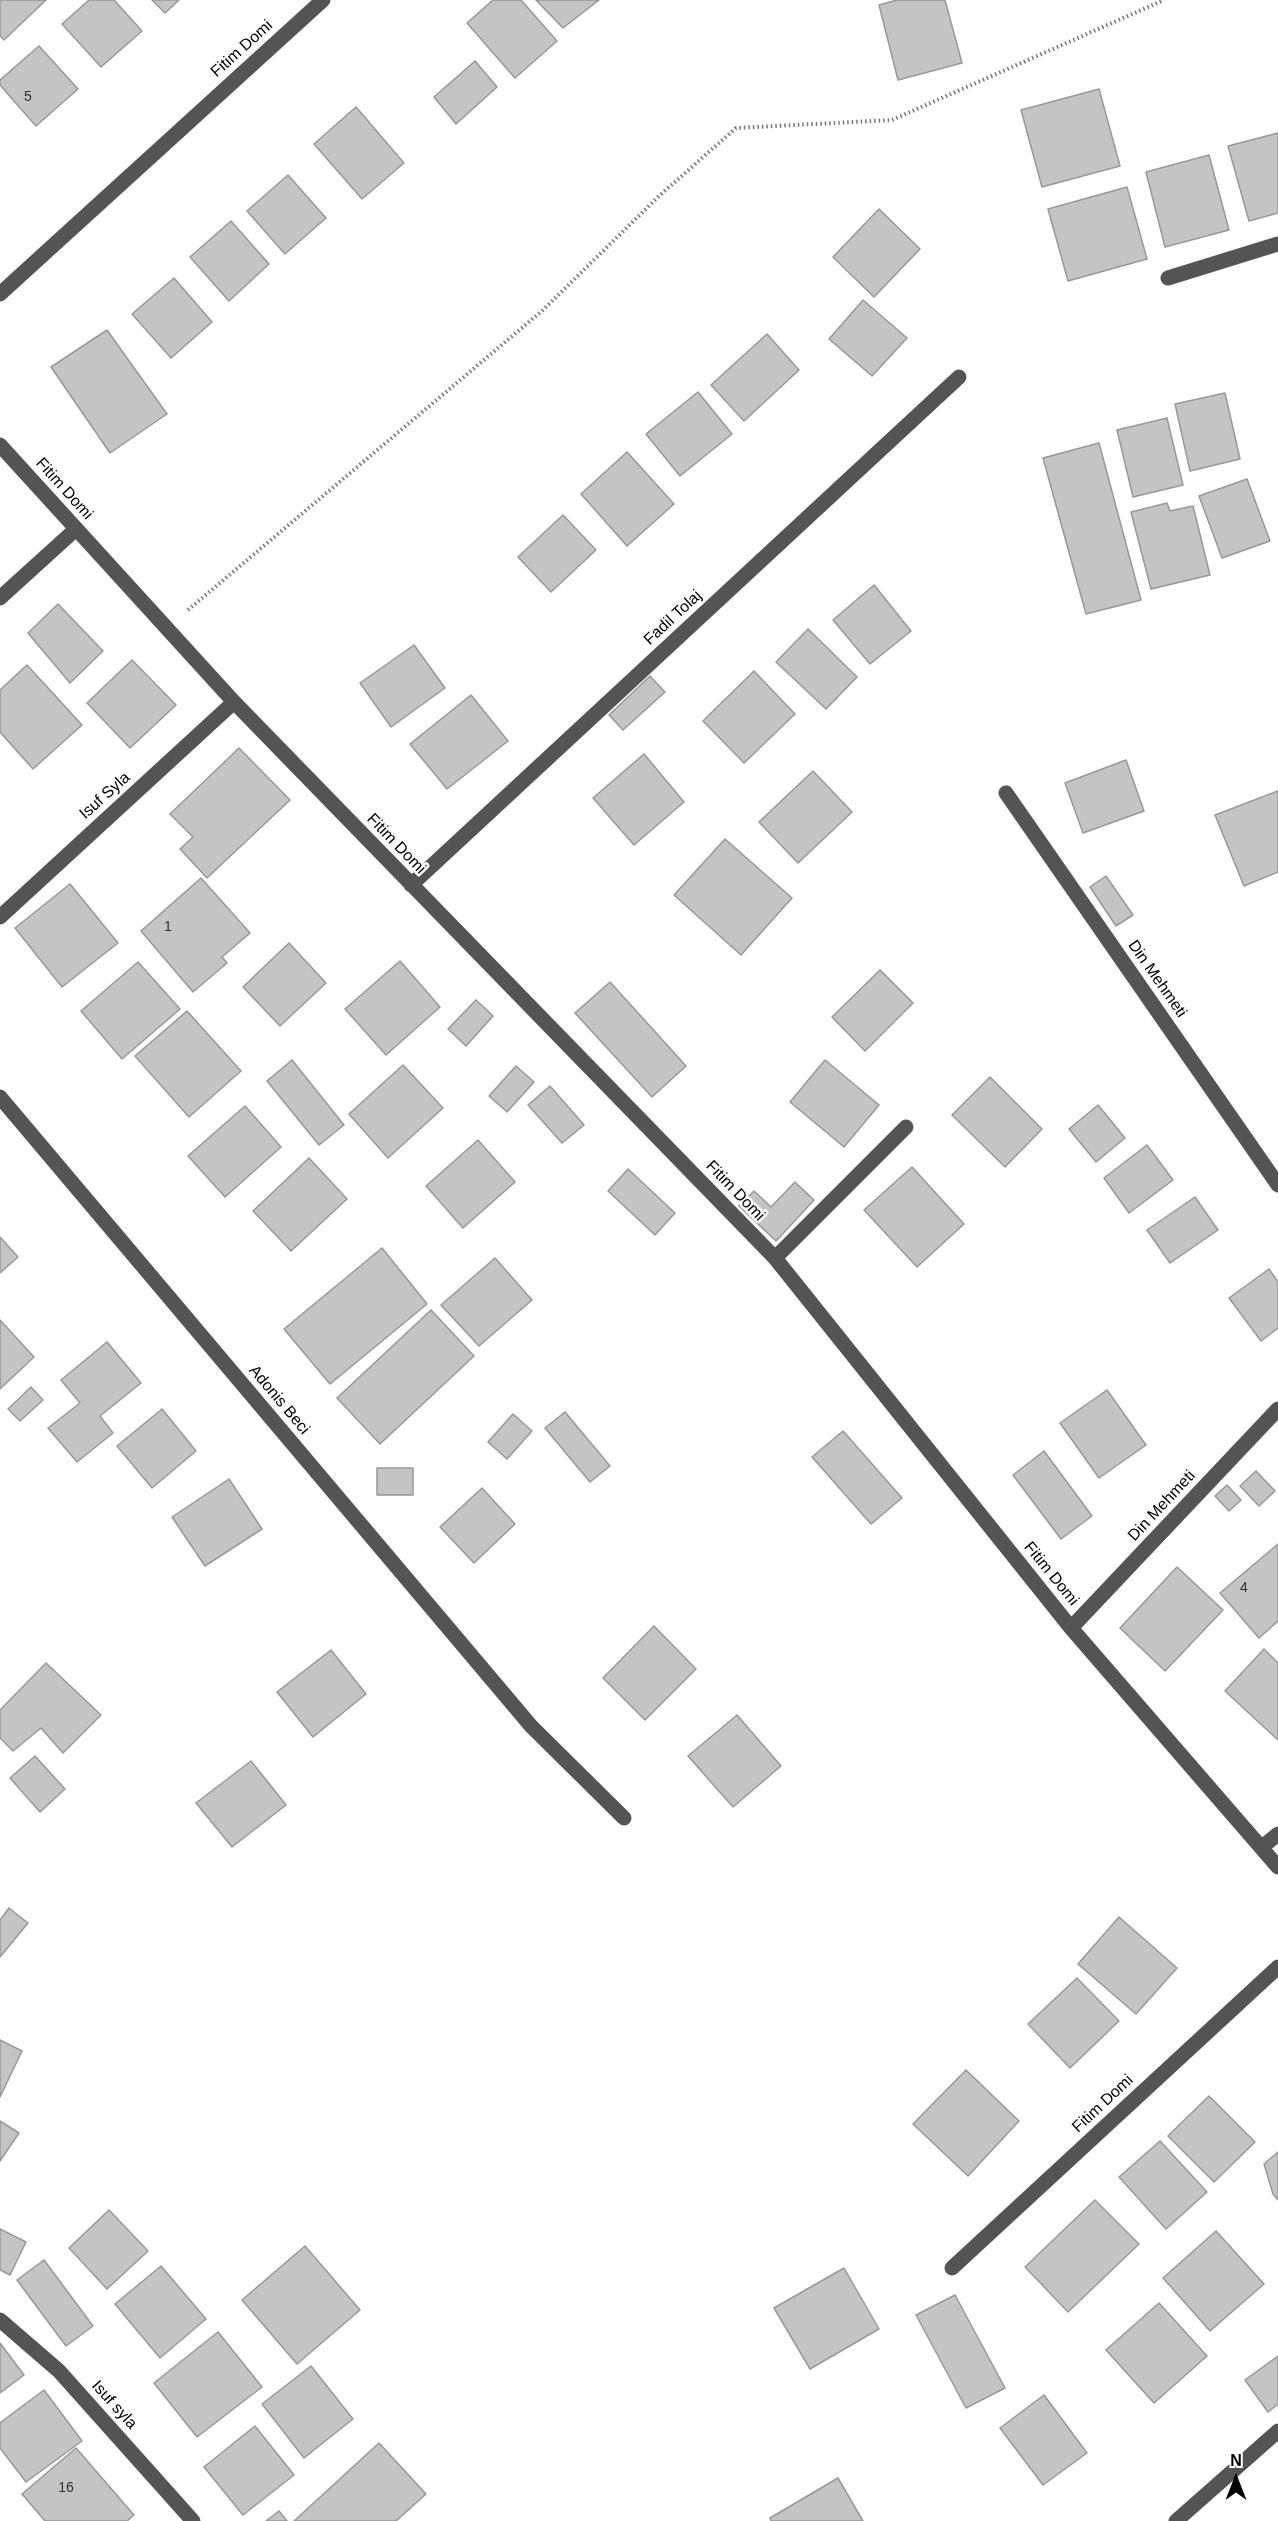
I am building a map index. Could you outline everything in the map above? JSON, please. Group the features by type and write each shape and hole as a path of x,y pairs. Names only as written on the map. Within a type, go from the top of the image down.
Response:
{"street":[{"name":"Fitim Domi","path":"0,294 323,0"},
{"path":"1168,278 1278,244"},
{"name":"Fadil Tolaj","path":"411,885 959,377"},
{"name":"Fitim Domi","path":"0,445 234,702 775,1258 1071,1628 1278,1867"},
{"path":"0,598 76,529"},
{"name":"Isuf Syla","path":"0,916 234,702"},
{"name":"Din Mehmeti","path":"1006,793 1278,1185"},
{"name":"Adonis Beci","path":"0,1097 531,1726 624,1818"},
{"path":"775,1258 906,1127"},
{"name":"Din Mehmeti","path":"1071,1628 1278,1408"},
{"path":"1262,1848 1278,1834"},
{"name":"Fitim Domi","path":"952,2268 1278,1967"},
{"name":"Isuf syla","path":"0,2320 59,2371 193,2521"},
{"path":"1176,2521 1278,2432"}],"path":[{"path":"166,628 543,310 659,196 736,128 892,120 1164,0"}],"building":[{"path":"0,0 46,0 4,40 0,36"},
{"path":"89,0 114,0 142,31 101,67 62,24"},
{"path":"152,0 179,0 165,13"},
{"path":"493,0 521,0 557,41 515,78 467,23"},
{"path":"536,0 599,0 563,28"},
{"path":"897,0 945,0 962,63 898,80 879,5"},
{"path":"39,46 78,89 36,126 0,85 0,80"},
{"path":"475,61 497,87 456,124 434,97"},
{"path":"1099,89 1120,166 1042,187 1021,110"},
{"path":"356,107 404,163 362,199 314,144"},
{"path":"1278,133 1278,213 1249,221 1228,146"},
{"path":"1209,155 1229,230 1165,247 1146,172"},
{"path":"288,175 326,218 285,254 247,211"},
{"path":"1127,187 1147,259 1068,281 1048,209"},
{"path":"879,209 920,249 874,297 833,257"},
{"path":"231,221 269,264 229,301 190,257"},
{"path":"174,278 212,322 171,358 132,314"},
{"path":"863,300 907,338 872,376 829,339"},
{"path":"107,330 167,414 110,453 51,367"},
{"path":"767,334 799,370 744,421 711,385"},
{"path":"698,392 732,434 680,476 646,434"},
{"path":"1225,393 1240,459 1190,471 1175,404"},
{"path":"1167,418 1183,485 1133,497 1117,430"},
{"path":"1099,443 1141,600 1086,614 1043,458"},
{"path":"627,452 674,504 627,546 581,494"},
{"path":"1247,479 1270,541 1222,558 1199,496"},
{"path":"1167,503 1170,511 1193,506 1210,575 1151,589 1131,512"},
{"path":"563,515 596,550 551,592 518,557"},
{"path":"874,585 911,631 870,664 833,620"},
{"path":"58,604 103,651 70,683 28,633"},
{"path":"808,629 857,677 826,709 776,662"},
{"path":"414,645 445,688 391,727 360,683"},
{"path":"132,660 176,705 130,748 87,703"},
{"path":"27,665 82,725 33,769 0,732 0,690"},
{"path":"754,671 795,714 744,763 703,721"},
{"path":"650,676 665,692 623,730 609,715"},
{"path":"471,695 508,741 447,789 410,744"},
{"path":"239,748 290,800 207,878 180,849 193,837 170,814"},
{"path":"644,754 684,802 634,845 593,798"},
{"path":"1126,760 1144,811 1083,833 1065,783"},
{"path":"813,771 852,812 798,863 759,822"},
{"path":"1278,791 1278,872 1244,886 1215,815"},
{"path":"725,839 792,898 741,955 674,895"},
{"path":"1106,876 1133,915 1116,926 1090,887"},
{"path":"201,878 250,933 222,957 227,963 193,992 141,931"},
{"path":"70,884 118,943 62,987 15,928"},
{"path":"289,943 326,983 280,1026 243,987"},
{"path":"400,961 440,1007 386,1055 345,1009"},
{"path":"138,962 180,1009 122,1059 81,1011"},
{"path":"880,970 913,1003 865,1051 832,1017"},
{"path":"610,982 686,1066 652,1097 575,1013"},
{"path":"476,1000 493,1016 466,1046 448,1029"},
{"path":"187,1011 241,1071 189,1117 135,1056"},
{"path":"292,1060 344,1125 319,1145 267,1081"},
{"path":"825,1060 879,1105 844,1147 790,1102"},
{"path":"403,1065 443,1108 388,1158 349,1114"},
{"path":"516,1066 534,1082 507,1112 489,1096"},
{"path":"990,1077 1042,1129 1005,1167 952,1115"},
{"path":"550,1086 584,1125 562,1143 528,1105"},
{"path":"1098,1105 1125,1138 1096,1162 1069,1129"},
{"path":"245,1106 281,1147 225,1197 188,1156"},
{"path":"478,1140 515,1182 463,1228 426,1186"},
{"path":"1147,1145 1173,1180 1129,1213 1104,1178"},
{"path":"309,1158 347,1199 291,1251 253,1211"},
{"path":"912,1167 964,1224 917,1267 864,1210"},
{"path":"628,1169 675,1213 655,1235 608,1191"},
{"path":"795,1182 814,1200 776,1241 739,1206 754,1191 771,1207"},
{"path":"1195,1197 1218,1230 1170,1263 1147,1230"},
{"path":"0,1237 18,1257 0,1273"},
{"path":"382,1248 427,1304 330,1384 284,1329"},
{"path":"495,1258 532,1300 479,1346 441,1305"},
{"path":"1269,1269 1278,1282 1278,1328 1261,1341 1229,1298"},
{"path":"431,1310 474,1356 380,1444 337,1398"},
{"path":"0,1320 34,1357 0,1389"},
{"path":"107,1342 141,1383 100,1416 113,1433 77,1462 48,1428 80,1403 61,1380"},
{"path":"31,1387 43,1400 20,1421 8,1409"},
{"path":"1107,1390 1146,1445 1099,1478 1060,1423"},
{"path":"162,1409 196,1451 152,1488 117,1446"},
{"path":"565,1412 610,1466 590,1482 545,1428"},
{"path":"513,1414 532,1431 507,1459 488,1442"},
{"path":"843,1431 902,1498 871,1524 812,1457"},
{"path":"1044,1451 1092,1516 1061,1539 1013,1475"},
{"path":"377,1468 413,1468 413,1495 377,1495"},
{"path":"1256,1471 1275,1491 1259,1506 1240,1486"},
{"path":"229,1479 262,1529 205,1566 172,1517"},
{"path":"1227,1485 1241,1500 1229,1511 1215,1496"},
{"path":"482,1488 515,1524 474,1563 440,1527"},
{"path":"1278,1544 1278,1621 1259,1638 1220,1593"},
{"path":"1177,1567 1223,1610 1165,1671 1120,1628"},
{"path":"654,1626 696,1669 645,1720 603,1678"},
{"path":"1264,1649 1278,1663 1278,1740 1225,1691"},
{"path":"331,1650 366,1694 313,1737 277,1692"},
{"path":"46,1663 101,1715 63,1753 41,1728 13,1751 0,1738 0,1710"},
{"path":"737,1715 781,1766 733,1807 688,1756"},
{"path":"35,1756 65,1789 40,1812 10,1778"},
{"path":"251,1761 286,1805 232,1847 196,1803"},
{"path":"9,1908 28,1923 0,1957 0,1920"},
{"path":"1119,1917 1177,1968 1136,2014 1078,1964"},
{"path":"1077,1978 1119,2021 1070,2068 1028,2024"},
{"path":"0,2040 22,2051 0,2097"},
{"path":"966,2070 1019,2121 968,2176 913,2124"},
{"path":"1209,2096 1255,2142 1214,2182 1168,2136"},
{"path":"0,2121 19,2133 0,2161"},
{"path":"1160,2141 1207,2192 1166,2229 1119,2177"},
{"path":"1278,2152 1278,2200 1273,2194 1264,2164"},
{"path":"1095,2200 1139,2244 1068,2312 1025,2267"},
{"path":"109,2210 148,2251 107,2289 69,2248"},
{"path":"0,2229 26,2242 10,2275 0,2270"},
{"path":"1216,2231 1264,2284 1210,2331 1163,2278"},
{"path":"305,2246 360,2310 297,2364 242,2300"},
{"path":"44,2260 93,2326 66,2346 17,2280"},
{"path":"161,2266 206,2319 160,2358 115,2304"},
{"path":"844,2268 879,2329 810,2369 774,2308"},
{"path":"955,2295 1005,2388 966,2408 916,2315"},
{"path":"1159,2303 1207,2356 1154,2403 1106,2350"},
{"path":"218,2332 262,2387 197,2437 154,2383"},
{"path":"0,2343 24,2375 0,2393"},
{"path":"1278,2356 1278,2404 1268,2412 1245,2380"},
{"path":"311,2366 353,2419 304,2458 262,2404"},
{"path":"44,2390 82,2441 26,2482 0,2448 0,2423"},
{"path":"1044,2395 1087,2453 1043,2485 1000,2428"},
{"path":"255,2426 294,2475 243,2515 204,2467"},
{"path":"379,2443 426,2494 396,2521 294,2521"},
{"path":"76,2448 134,2515 127,2521 45,2521 22,2494"},
{"path":"838,2478 863,2521 771,2521 770,2518"},
{"path":"279,2511 287,2521 266,2521"}]}
